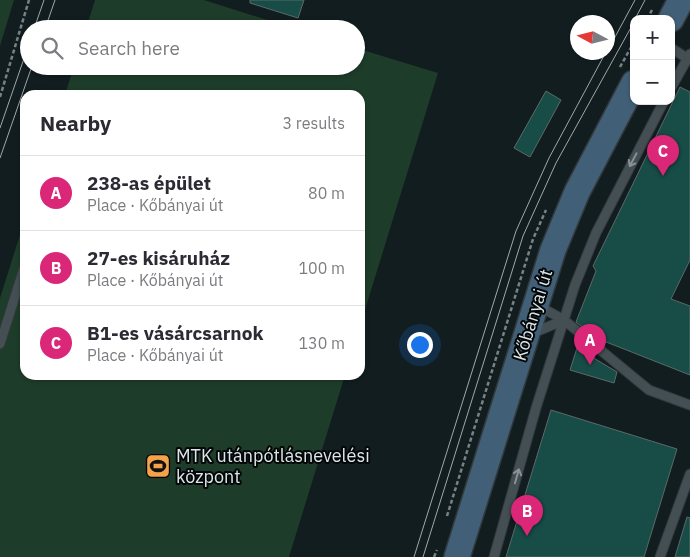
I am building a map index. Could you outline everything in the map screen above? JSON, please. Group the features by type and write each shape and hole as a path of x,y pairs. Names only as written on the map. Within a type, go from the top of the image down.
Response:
{"main road":[{"path":"672,15 681,0"},
{"name":"Kőbányai út","path":"457,557 535,305 563,224 630,91"}],"lane":[{"path":"675,50 689,57 675,81"},
{"path":"494,557 564,320 596,232 662,105"},
{"path":"0,344 20,281"},
{"path":"535,305 564,320 649,390 690,405"},
{"path":"526,336 564,320"},
{"path":"660,557 690,474"}],"path":[{"path":"23,20 29,0"},
{"path":"0,97 20,30"}],"green space":[{"path":"0,0 14,0 0,46"},
{"path":"95,0 204,0 267,20 89,20"},
{"path":"365,51 438,73 365,310 365,90 67,90 71,75 365,75"},
{"name":"MTK utánpótlásnevelési központ","path":"20,235 20,380 343,380 289,557 0,557 0,298"}],"building":[{"path":"250,0 304,0 298,18 250,3"},
{"path":"680,87 690,92 690,260 671,299 690,306 690,375 596,338 576,322 596,271 593,266 671,105 675,105 675,97"},
{"path":"546,91 561,100 530,157 514,148"},
{"path":"577,348 617,372 614,383 570,370"},
{"path":"551,410 677,449 644,557 506,557"},
{"path":"687,517 690,518 690,557 675,557"}],"tram line":[{"path":"37,20 44,0"},
{"path":"48,20 55,0"},
{"path":"615,37 635,0"},
{"path":"637,15 645,0"},
{"path":"423,557 523,236 556,163 630,29"},
{"path":"414,557 516,231 549,158 602,60"},
{"path":"0,128 20,70"},
{"path":"24,90 29,75"},
{"path":"0,158 20,100"}],"place":[{"name":"B1-es vásárcsarnok","path":"663,176"},
{"name":"238-as épület","path":"590,365"},
{"name":"MTK utánpótlásnevelési központ","path":"158,466"},
{"name":"27-es kisáruház","path":"527,536"}]}
